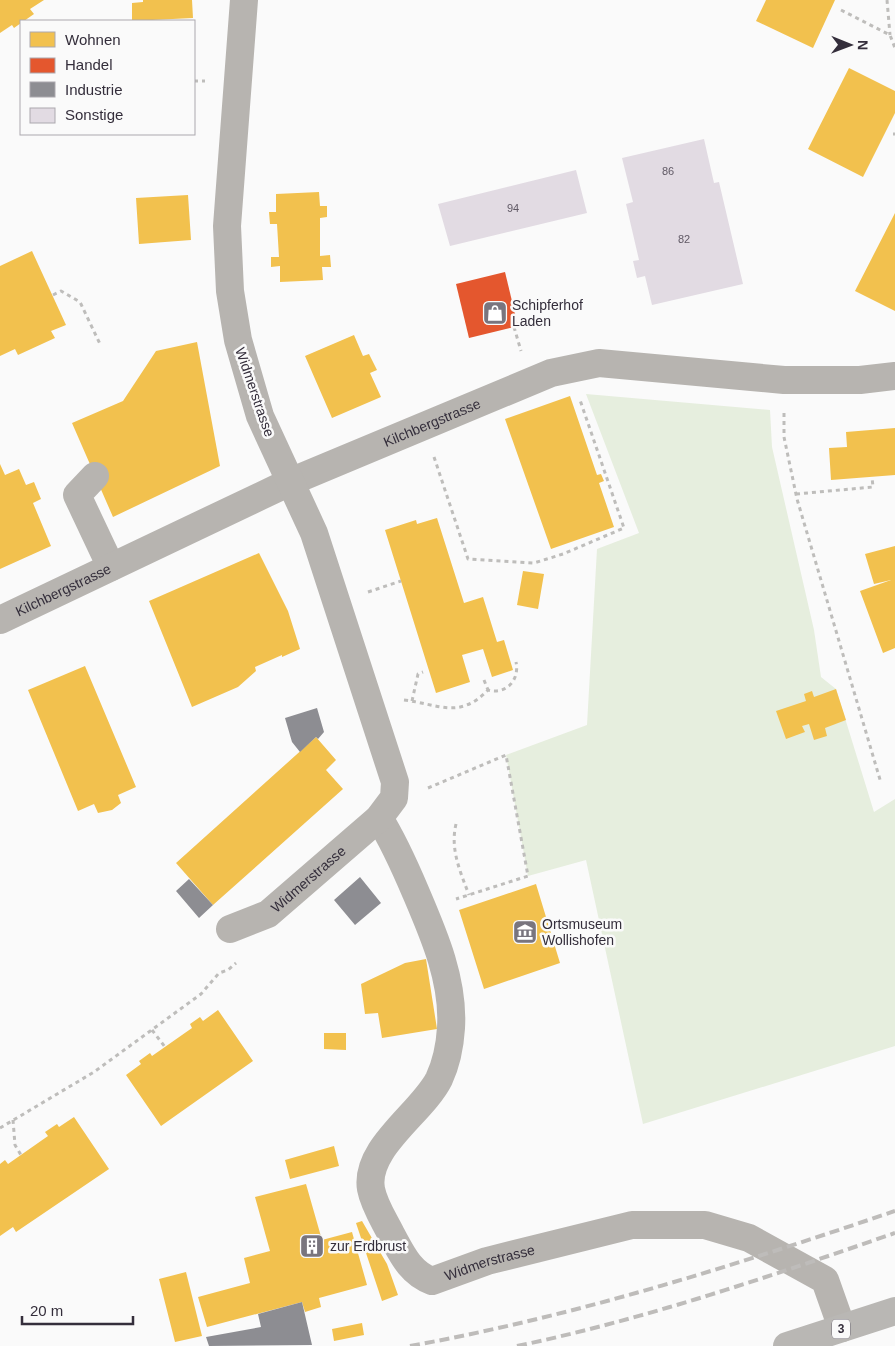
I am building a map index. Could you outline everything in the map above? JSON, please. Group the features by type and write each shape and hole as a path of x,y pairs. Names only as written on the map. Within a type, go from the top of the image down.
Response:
{"main road":[{"name":"3","path":"787,1346 895,1311"}],"street":[{"name":"Widmerstrasse","path":"230,929 268,914 379,818 394,798 395,782 314,534 260,416 238,340 230,291 227,226 244,0"},
{"name":"Kilchbergstrasse","path":"0,620 290,482 551,373 600,362 784,380 860,380 895,376"},
{"path":"95,476 77,495 110,567"},
{"name":"Widmerstrasse","path":"379,818 399,853 434,936 449,990 451,1026 448,1049 439,1080 388,1141 371,1171 371,1189 377,1207 400,1252 416,1273 420,1277 432,1281 487,1261 632,1226 705,1225 749,1238 826,1280 842,1328"}],"path":[{"path":"887,0 890,35 895,48"},
{"path":"841,10 890,35"},
{"path":"53,295 61,291 80,302 100,344"},
{"path":"514,327 523,359"},
{"path":"784,380 784,438 796,494 881,783"},
{"path":"432,450 468,558 534,563 557,556 624,528 579,399"},
{"path":"796,494 873,487 872,476"},
{"path":"361,594 401,580"},
{"path":"488,690 495,692 506,689 514,680 517,667 516,662"},
{"path":"412,701 418,674 423,672"},
{"path":"484,680 488,690"},
{"path":"397,699 436,707 455,708 466,706 479,699 488,690"},
{"path":"423,910 528,876 506,755 427,789"},
{"path":"456,824 453,837 457,861 469,895"},
{"path":"0,1128 94,1072 200,994 219,973"},
{"path":"152,1030 165,1047"},
{"path":"13,1120 15,1146 22,1155"}],"green space":[{"path":"586,394 770,410 772,447 814,630 821,677 836,689 874,812 895,799 895,1046 643,1124 586,860 528,876 506,755 587,725 597,549 639,533"}],"building: Wohnen":[{"path":"0,0 44,0 30,9 34,14 25,20 20,20 20,24 14,28 12,25 0,33"},
{"path":"143,0 192,0 193,18 132,20 132,3 143,2"},
{"path":"766,0 835,0 813,48 756,21"},
{"path":"849,68 895,91 895,113 863,177 808,149"},
{"path":"319,192 320,206 327,206 327,217 320,218 320,256 330,255 331,267 322,267 323,280 280,282 280,266 271,267 271,257 279,257 277,224 270,224 269,212 276,212 276,194"},
{"path":"188,195 191,240 139,244 136,198"},
{"path":"895,213 895,311 855,291"},
{"path":"32,251 66,325 51,331 55,338 18,355 15,349 0,356 0,266"},
{"path":"354,335 363,356 369,354 377,370 370,373 381,397 332,418 305,356"},
{"path":"197,342 220,466 113,517 72,423 123,401 156,351"},
{"path":"570,396 597,475 601,474 604,481 599,483 614,527 551,549 505,419"},
{"path":"895,428 895,475 831,480 829,448 847,447 846,432"},
{"path":"0,464 5,475 19,469 26,485 34,482 41,499 33,503 51,546 0,569"},
{"path":"437,518 464,603 483,597 497,642 504,640 513,670 492,677 483,649 462,655 470,682 436,693 385,530 416,520 417,524"},
{"path":"895,546 895,648 883,653 860,591 891,580 874,584 865,554"},
{"path":"259,553 288,611 300,649 255,667 256,671 238,687 192,707 149,601"},
{"path":"523,571 544,574 538,609 517,605"},
{"path":"85,666 136,787 118,795 121,803 112,810 98,813 94,804 78,811 28,690"},
{"path":"836,689 846,720 825,728 827,736 814,740 809,724 802,726 805,732 786,739 776,711 806,701 804,694 812,691 814,697"},
{"path":"316,737 336,760 326,770 343,789 213,905 176,863"},
{"path":"536,884 560,963 484,989 459,910"},
{"path":"426,959 437,1029 382,1038 378,1013 365,1014 361,984 405,963"},
{"path":"218,1010 253,1061 161,1126 126,1075 141,1064 139,1061 150,1053 152,1056 192,1028 190,1024 200,1017 203,1021"},
{"path":"324,1033 346,1033 346,1050 324,1049"},
{"path":"74,1117 109,1169 16,1232 13,1227 0,1236 0,1164 5,1160 8,1164 48,1136 45,1132 57,1124 59,1127"},
{"path":"334,1146 339,1166 290,1179 285,1160"},
{"name":"zur Erdbrust","path":"306,1184 322,1240 352,1232 367,1285 319,1298 321,1307 305,1312 302,1302 207,1327 198,1297 250,1283 244,1258 270,1251 255,1197"},
{"path":"362,1221 387,1264 398,1295 382,1301 356,1223"},
{"path":"186,1272 202,1336 175,1342 159,1279"},
{"path":"362,1323 364,1335 334,1341 332,1329"}],"building: Handel":[{"path":"505,272 518,326 469,338 456,284"}],"building: Industrie":[{"path":"317,708 324,732 318,739 316,737 300,752 292,742 285,718"},
{"path":"360,877 381,903 355,925 334,900"},
{"path":"189,879 213,905 199,918 176,891"},
{"path":"302,1302 312,1345 209,1346 206,1337 261,1327 258,1314"}],"building: Sonstige":[{"path":"704,139 714,183 719,182 743,284 652,305 645,276 637,278 633,261 639,260 626,204 633,202 622,158"},
{"path":"576,170 587,213 450,246 438,204"}],"railway":[{"path":"410,1346 533,1320 655,1288 895,1211"},
{"path":"517,1346 613,1323 708,1296 895,1233"}],"place":[{"name":"Schipferhof Laden","path":"495,313"},
{"name":"Ortsmuseum Wollishofen","path":"525,932"},
{"name":"zur Erdbrust","path":"312,1246"}]}
